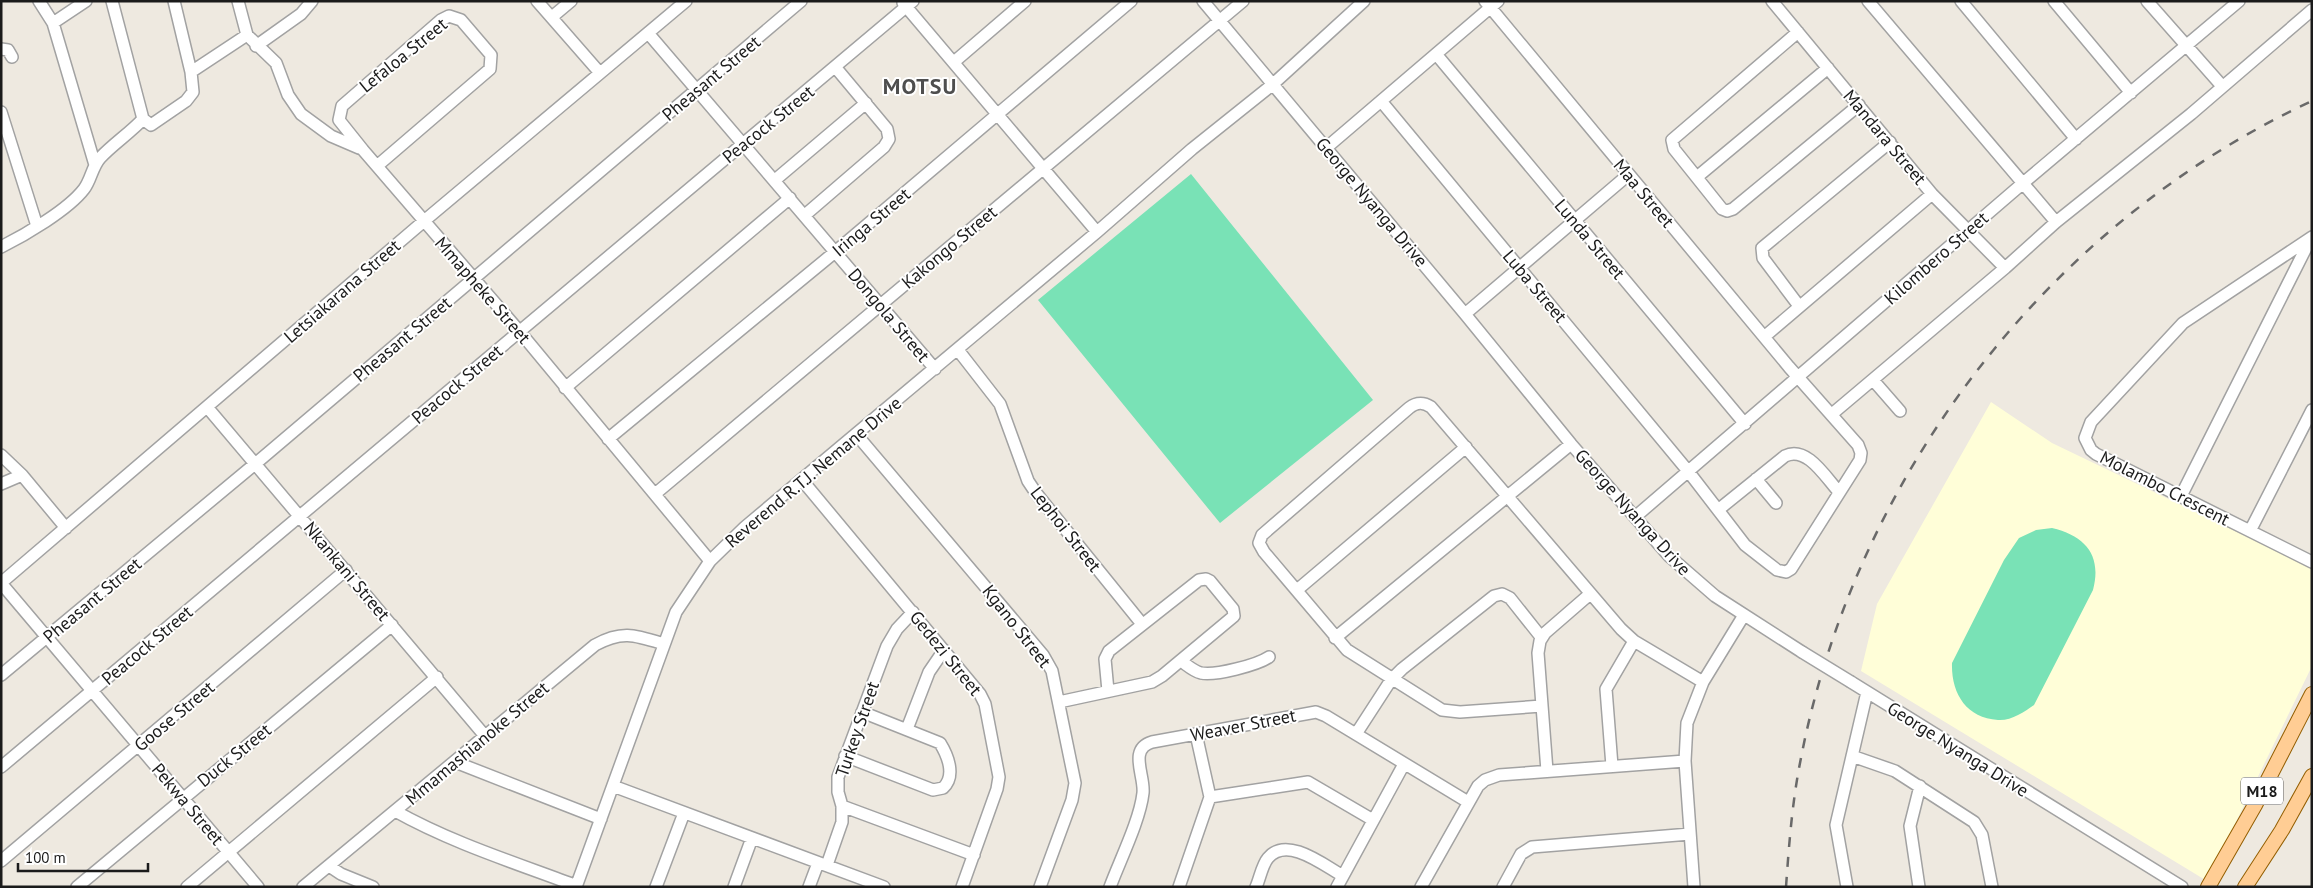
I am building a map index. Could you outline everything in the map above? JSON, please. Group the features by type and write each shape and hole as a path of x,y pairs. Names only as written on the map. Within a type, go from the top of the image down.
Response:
{"main road":[{"name":"M18","path":"2208,887 2255,805 2312,694"},
{"name":"M18","path":"2245,887 2282,830 2312,776"}],"street":[{"path":"39,1 53,23 95,165"},
{"path":"53,23 86,1"},
{"path":"112,1 144,119 149,125 154,125 189,98 193,88 174,1"},
{"path":"191,72 247,35 238,1"},
{"path":"256,46 301,14 312,1"},
{"path":"537,1 600,73"},
{"path":"552,17 571,1"},
{"name":"Letsiakarana Street","path":"1,583 424,221 686,1"},
{"name":"Pheasant Street","path":"1,676 255,464 801,1"},
{"path":"954,62 1025,1"},
{"name":"Iringa Street","path":"608,439 836,252 1131,1"},
{"name":"George Nyanga Drive","path":"1203,1 1465,314 1571,444 1634,517 1688,574 1744,615 1802,652 2182,887"},
{"name":"Kakongo Street","path":"655,494 1244,1"},
{"name":"Reverend R.T.J. Nemane Drive","path":"1273,86 1364,1"},
{"name":"Reverend R.T.J. Nemane Drive","path":"576,886 676,612 710,561 745,527 958,350 1187,156 1192,149 1273,86 1371,1"},
{"name":"Mandara Street","path":"1772,1 1932,194 2005,268"},
{"path":"1868,1 2056,222"},
{"path":"1961,1 2076,139"},
{"path":"2054,1 2131,93"},
{"path":"2147,1 2222,86"},
{"name":"Kilombero Street","path":"1634,517 1745,424 2022,184 2239,1"},
{"path":"907,3 954,62 1097,232"},
{"name":"Peacock Street","path":"1,767 836,68 907,3"},
{"path":"1326,148 1436,54 1491,3"},
{"name":"Maa Street","path":"1491,3 1628,175 1798,377 1856,442 1861,453 1859,462 1838,492"},
{"path":"1832,414 2005,268 2056,222 2311,12"},
{"name":"Lefaloa Street","path":"363,150 339,120 342,106 441,20 449,16 458,18 489,52 492,60 490,69 377,166"},
{"path":"1798,32 1673,138 1674,149 1722,209 1729,211 1859,105"},
{"name":"Dongola Street","path":"648,33 935,369"},
{"name":"Mmapheke Street","path":"247,35 256,46 266,52 276,63 288,95 301,114 331,136 363,150 520,332 710,561"},
{"path":"1,49 8,50 12,57"},
{"name":"Lunda Street","path":"1436,54 1745,424"},
{"path":"805,215 887,143 889,136 887,129 836,68"},
{"path":"1697,178 1828,68"},
{"name":"Luba Street","path":"1381,101 1520,267 1754,553 1775,569 1786,572 1796,564 1838,492"},
{"path":"775,180 866,103"},
{"path":"1,112 37,226"},
{"path":"1,247 37,226 84,190 95,165 144,119"},
{"path":"1799,306 1762,258 1762,248 1890,142"},
{"path":"1465,314 1628,175"},
{"path":"1764,336 1932,194"},
{"path":"565,388 790,198"},
{"path":"2181,496 2311,238"},
{"name":"Molambo Crescent","path":"2311,238 2183,322 2088,427 2085,438 2091,450 2096,454 2312,562"},
{"name":"Lephoi Street","path":"958,350 1000,404 1028,481 1036,493 1142,624"},
{"path":"1873,380 1900,411"},
{"path":"1542,706 1447,712 1391,680 1359,660 1335,638 1264,552 1260,543 1262,535 1409,408 1418,403 1428,405 1508,496 1590,594 1634,641 1703,682"},
{"name":"Nkankani Street","path":"207,408 485,736"},
{"path":"2250,531 2312,410"},
{"name":"Kgano Street","path":"856,434 1043,655 1052,671 1075,790 1040,887"},
{"path":"1335,638 1571,444"},
{"path":"1297,590 1466,447"},
{"path":"1718,510 1787,455 1798,453 1807,458 1838,492"},
{"path":"1,455 22,475 66,528"},
{"path":"1,484 22,475"},
{"path":"1756,479 1776,503"},
{"name":"Gedezi Street","path":"802,480 983,698 999,770 997,789 962,887"},
{"name":"Goose Street","path":"1,861 346,570"},
{"path":"1059,702 1108,692 1152,682 1181,661 1234,616 1233,609 1210,581 1206,578 1199,580 1142,624 1106,655 1108,692"},
{"name":"Pekwa Street","path":"1,583 258,887"},
{"path":"1356,734 1391,680 1412,660 1498,594 1510,598 1541,637"},
{"path":"1547,771 1538,653 1541,637 1590,594"},
{"name":"Turkey Street","path":"809,887 842,822 842,806 838,785 845,756 892,636 913,612"},
{"path":"1694,887 1685,761 1687,723 1703,682 1744,615"},
{"name":"Duck Street","path":"77,887 392,625"},
{"name":"Mmamashianoke Street","path":"304,887 595,645 610,637 628,634 664,644"},
{"path":"1612,766 1606,689 1634,641"},
{"path":"907,728 929,672 944,650"},
{"path":"1181,661 1195,671 1205,674 1255,664 1269,657"},
{"path":"187,887 437,678"},
{"path":"1847,887 1836,825 1867,692"},
{"path":"845,756 933,790 943,788 950,775 942,747 935,740 862,712"},
{"name":"Weaver Street","path":"1110,887 1142,798 1143,782 1138,759 1142,747 1152,742 1311,712 1326,716 1468,802"},
{"path":"1179,887 1210,797 1196,734"},
{"path":"1852,756 1884,766 1920,786 1965,815 1979,828 1992,887"},
{"path":"1421,887 1478,786 1492,777 1685,761"},
{"path":"455,762 601,819"},
{"path":"1337,887 1404,764"},
{"path":"1210,797 1308,782 1373,820"},
{"path":"612,786 884,887"},
{"path":"1920,786 1910,826 1920,887"},
{"path":"842,806 974,855"},
{"path":"395,812 416,823 490,854 576,886"},
{"path":"656,887 684,813"},
{"path":"1503,887 1521,854 1532,846 1690,834"},
{"path":"734,887 752,838"},
{"path":"1256,887 1267,859 1272,854 1284,850 1304,854 1343,876"},
{"path":"329,866 341,874 373,887"}],"shaded area":[{"path":"1991,402 2052,443 2312,568 2312,666 2207,881 1861,671 1877,604"}],"green space":[{"path":"1191,174 1373,400 1220,523 1038,300"},
{"path":"2052,528 2074,536 2089,549 2095,567 2093,590 2034,705 2012,718 1998,720 1987,718 1969,709 1963,702 1954,684 1952,663 2004,560 2019,538 2036,530"}],"railway":[{"path":"1786,887 1797,778 1827,657 1866,556 1916,460 1977,371 2048,289 2128,216 2216,153 2312,101"}],"district":[{"name":"MOTSU","path":"920,86"}]}
